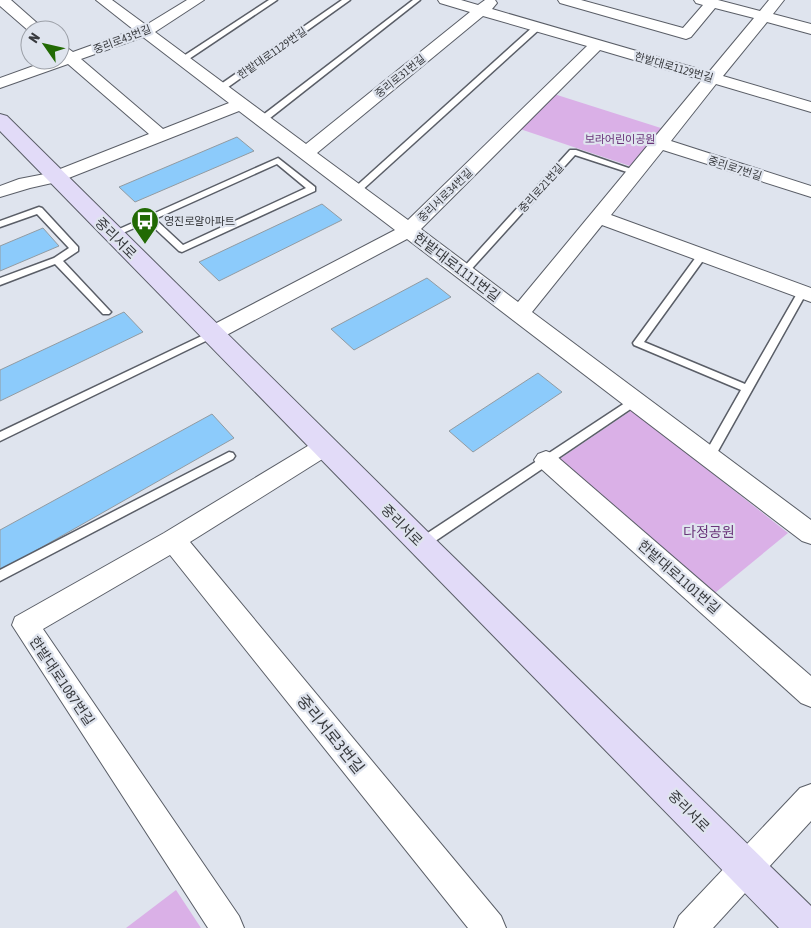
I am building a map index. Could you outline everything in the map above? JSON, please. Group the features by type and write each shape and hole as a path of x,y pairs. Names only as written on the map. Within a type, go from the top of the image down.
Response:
{"main road":[{"name":"중리서로","path":"0,120 324,447 806,928"}],"street":[{"path":"2,0 26,20"},
{"name":"한밭대로1111번길","path":"103,0 811,534"},
{"name":"한밭대로1129번길","path":"445,0 811,107"},
{"name":"중리로31번길","path":"306,153 493,0"},
{"path":"565,0 686,34 707,1 811,29"},
{"path":"519,314 777,0"},
{"name":"중리로43번길","path":"70,53 146,32 188,2"},
{"name":"중리서로34번길","path":"212,334 409,230 598,45"},
{"name":"중리로43번길","path":"70,58 160,135"},
{"name":"중리로43번길","path":"0,83 29,70"},
{"path":"0,192 25,183 55,177 241,104"},
{"name":"중리로7번길","path":"660,143 811,192"},
{"path":"598,217 807,294"},
{"name":"한밭대로1087번길","path":"226,928 25,625 173,540 324,447"},
{"name":"한밭대로1101번길","path":"546,460 811,694"},
{"name":"중리서로3번길","path":"173,540 489,928"},
{"path":"691,928 811,798"}],"lane":[{"path":"182,60 274,0"},
{"name":"한밭대로1129번길","path":"221,88 347,0"},
{"path":"262,120 417,0"},
{"path":"356,190 538,27"},
{"name":"중리로21번길","path":"464,272 573,152 636,172"},
{"path":"113,234 149,218 278,161 312,189 182,249 149,218"},
{"path":"0,224 38,210 75,249 58,260 0,282"},
{"path":"702,255 638,343 748,388"},
{"path":"58,260 106,312"},
{"path":"709,457 748,388 807,294"},
{"path":"0,437 212,334"},
{"path":"422,544 634,401"},
{"path":"0,576 229,456"}],"green space":[{"name":"보라어린이공원","path":"554,94 664,129 633,167 520,129"},
{"name":"다정공원","path":"632,410 788,533 710,597 555,462"},
{"path":"176,890 201,928 126,928"}],"building":[{"path":"237,137 254,151 135,202 119,187"},
{"path":"322,204 342,220 219,281 199,262"},
{"path":"43,228 59,246 0,271 0,246"},
{"path":"427,278 451,297 354,350 331,329"},
{"path":"124,312 143,332 0,401 0,370"},
{"path":"538,373 562,392 473,452 449,431"},
{"path":"212,414 234,438 0,571 0,530"}],"place":[{"name":"영진로얄아파트","path":"145,245"}]}
